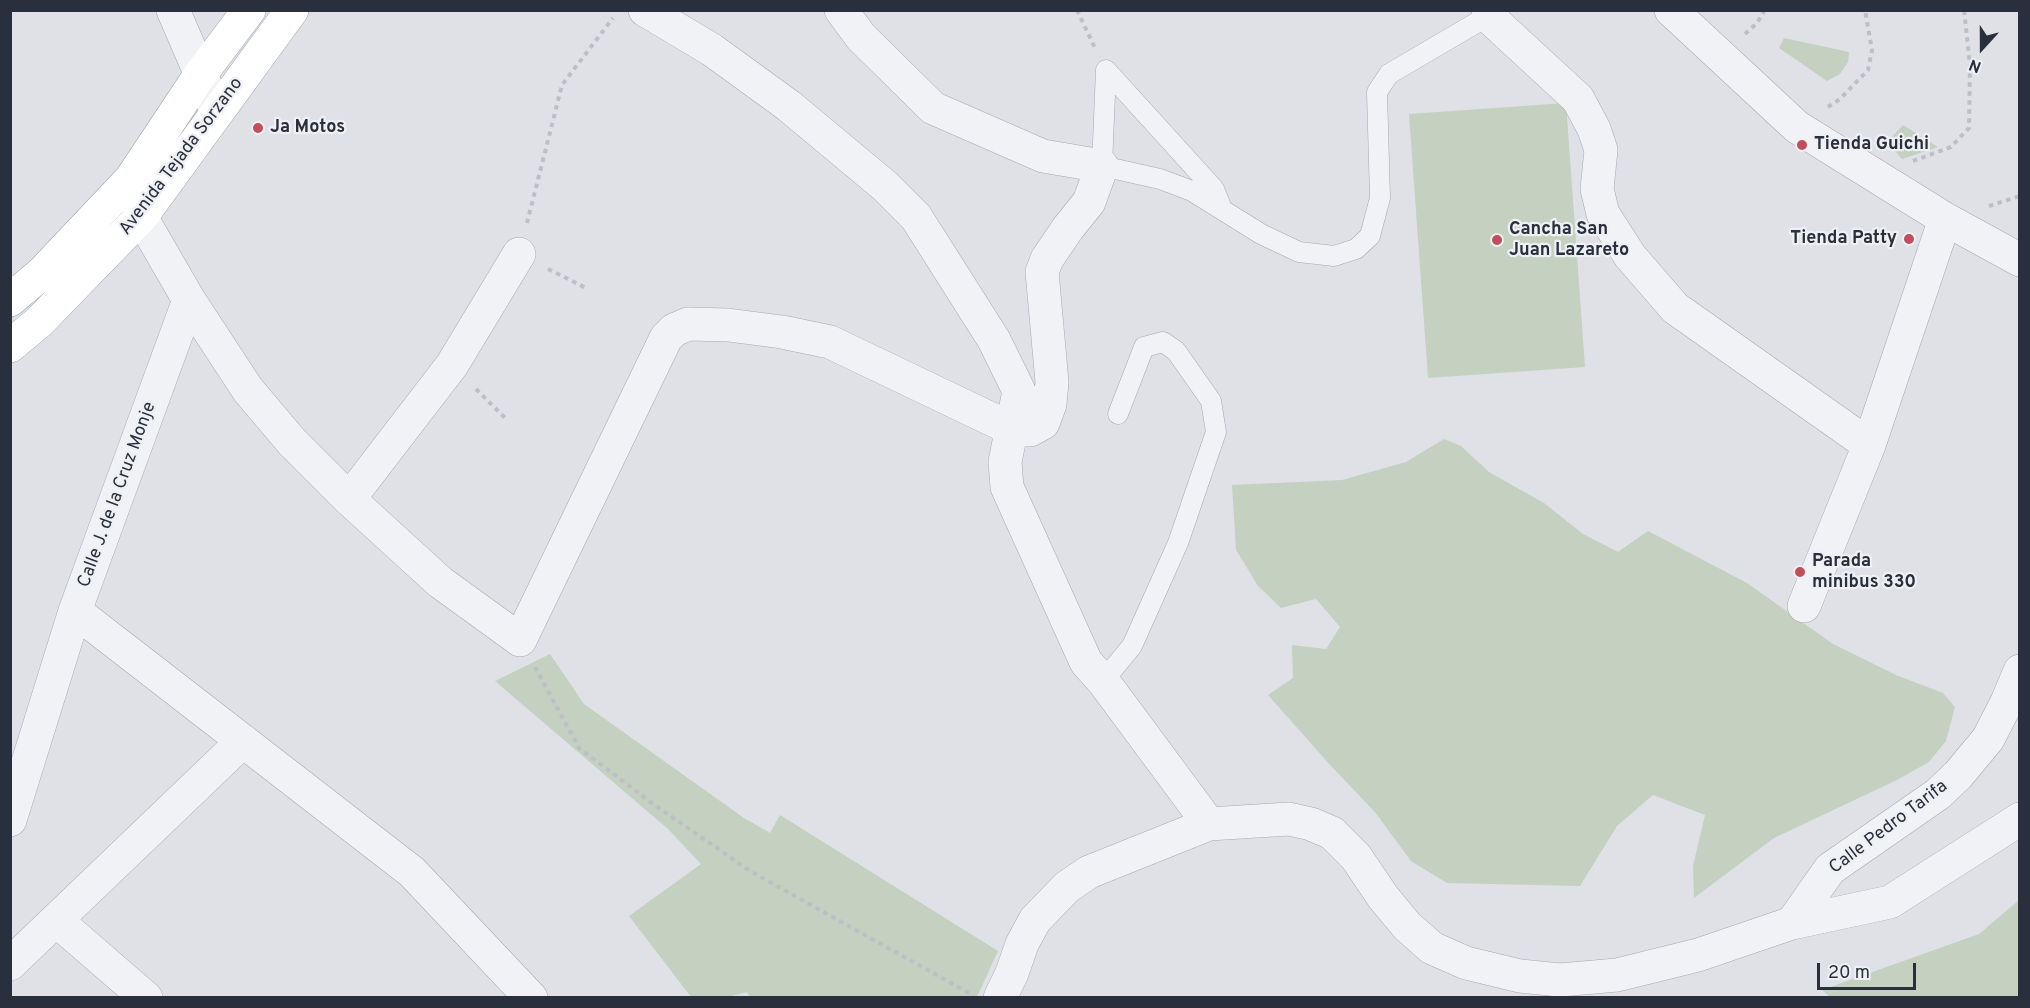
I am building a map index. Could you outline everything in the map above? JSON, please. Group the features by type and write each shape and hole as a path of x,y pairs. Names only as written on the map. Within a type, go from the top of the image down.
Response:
{"main road":[{"name":"Avenida Tejada Sorzano","path":"10,300 42,273 131,179 200,75 249,10"},
{"name":"Avenida Tejada Sorzano","path":"10,346 39,322 141,217 292,10"}],"street":[{"path":"173,10 217,112"},
{"path":"645,10 712,50 789,106 885,186 916,217 994,339 1019,391 1005,462 1007,487 1086,662 1103,681 1209,824"},
{"path":"131,179 141,217 189,300 248,390 292,442 349,499 440,582 520,640 666,338 674,330 688,324 728,325 782,332 830,342 1012,429 1030,430 1043,423 1050,404 1052,382 1042,272 1047,259 1089,202 1102,166 1043,156 933,108 861,37 841,10"},
{"path":"1671,10 1797,126 1873,175 2019,260"},
{"path":"1490,13 1578,99 1594,129 1601,150 1597,189 1603,214 1630,256 1675,308 1869,445"},
{"path":"1804,606 1869,445 1946,219"},
{"path":"349,499 452,365 519,254"},
{"name":"Calle J. de la Cruz Monje","path":"10,820 75,610 189,300"},
{"path":"75,610 412,872 531,998"},
{"name":"Calle Pedro Tarifa","path":"1792,923 1830,869 1938,794 1958,775 1988,739 2007,702 2019,671"},
{"path":"10,964 243,741"},
{"path":"1000,998 1022,944 1035,920 1067,887 1089,872 1209,824 1289,819 1311,824 1332,833 1356,857 1383,897 1407,926 1432,948 1466,963 1520,976 1560,981 1617,975 1698,955 1792,923 1890,902 2019,819"},
{"path":"56,920 146,998"}],"lane":[{"path":"1106,70 1102,166 1160,179 1192,191 1261,234 1299,252 1334,256 1356,249 1370,236 1380,198 1377,92 1389,74 1490,13"},
{"path":"1106,70 1214,189 1222,209"},
{"path":"1103,681 1132,646 1178,543 1216,432 1211,401 1176,351 1163,342 1143,347 1118,414"}],"path":[{"path":"588,289 519,254 562,85 619,10"},
{"path":"1077,10 1106,70"},
{"path":"1797,126 1840,99 1868,70 1872,50 1865,10"},
{"path":"1873,175 1952,147 1969,128 1970,65 1964,10"},
{"path":"452,365 506,419"},
{"path":"520,640 579,748 656,806 750,871 978,998"}],"green space":[{"path":"1784,38 1849,52 1848,62 1840,74 1827,81 1779,48"},
{"name":"Cancha San Juan Lazareto","path":"1566,103 1585,367 1428,378 1409,114"},
{"path":"1903,125 1938,147 1902,159 1887,142"},
{"path":"1444,439 1461,446 1489,472 1544,503 1583,534 1618,552 1648,531 1747,583 1833,644 1896,675 1943,693 1955,707 1946,741 1929,762 1897,780 1774,838 1694,898 1693,866 1705,815 1653,795 1617,826 1580,886 1447,883 1411,861 1374,811 1268,695 1293,678 1292,645 1326,649 1340,627 1316,599 1281,608 1258,586 1236,550 1232,485 1342,480 1406,462"},
{"path":"550,654 584,704 744,818 770,833 780,815 998,951 977,997 750,998 747,992 728,997 691,997 629,916 701,864 668,829 495,681"},
{"path":"2019,900 2019,997 1831,998 1822,990 1979,934"}],"place":[{"name":"Ja Motos","path":"258,128"},
{"name":"Tienda Guichi","path":"1802,145"},
{"name":"Tienda Patty","path":"1909,239"},
{"name":"Cancha San Juan Lazareto","path":"1497,240"},
{"name":"Parada minibus 330","path":"1800,572"}]}
